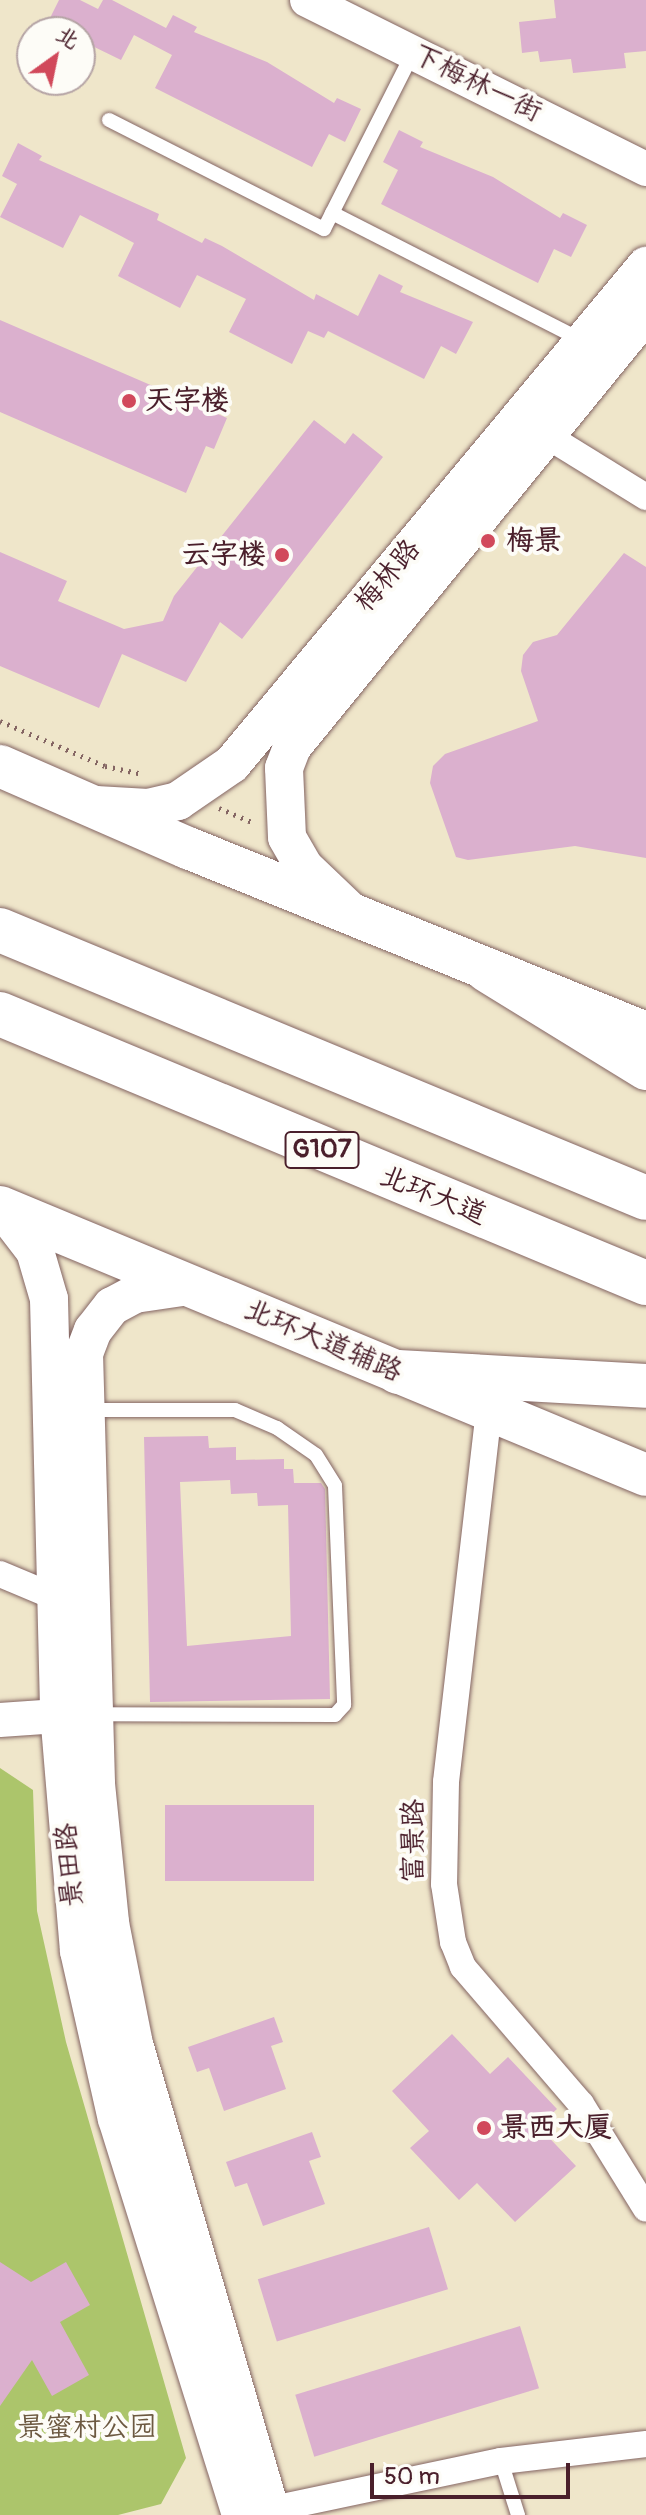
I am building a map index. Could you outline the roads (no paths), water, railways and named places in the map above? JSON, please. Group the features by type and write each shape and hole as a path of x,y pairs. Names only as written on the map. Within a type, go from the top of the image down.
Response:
{"highway":[{"path":"0,930 646,1198"},
{"path":"487,970 646,1068"},
{"name":"北环大道","path":"0,1014 646,1283"},
{"path":"398,1372 646,1386"}],"main road":[{"name":"梅林路","path":"86,804 148,808 178,801 218,778 646,266"},
{"name":"梅林路","path":"361,919 320,885 291,846 282,813 288,757 319,708 646,313"},
{"path":"0,766 361,919 646,1033"},
{"name":"北环大道辅路","path":"0,1207 646,1475"},
{"name":"景田路","path":"0,1207 27,1238 45,1278 69,1410 75,1714"},
{"name":"景田路","path":"189,1286 135,1294 106,1311 84,1353 69,1410 55,1597 121,1986 257,2514"}],"street":[{"name":"下梅林一街","path":"307,0 646,169"},
{"name":"下梅林一街","path":"336,0 646,153"},
{"path":"544,434 646,497"},
{"name":"富景路","path":"489,1410 446,1782 444,1884 453,1942 463,1967 581,2104 646,2209"},
{"path":"0,1574 55,1597"},
{"path":"0,1720 75,1714"},
{"path":"257,2514 501,2461 646,2444"}],"lane":[{"path":"109,120 324,229 413,53"},
{"path":"332,213 583,340"},
{"path":"69,1410 235,1410 277,1428 316,1455 335,1486 344,1705 335,1715 75,1714"},
{"path":"501,2461 518,2515"}],"place":[{"name":"天字楼","path":"129,401"},
{"name":"梅景","path":"488,541"},
{"name":"云字楼","path":"282,555"},
{"name":"景西大厦","path":"484,2128"}],"park label":[{"name":"景蜜村公园","path":"87,2428"}]}
